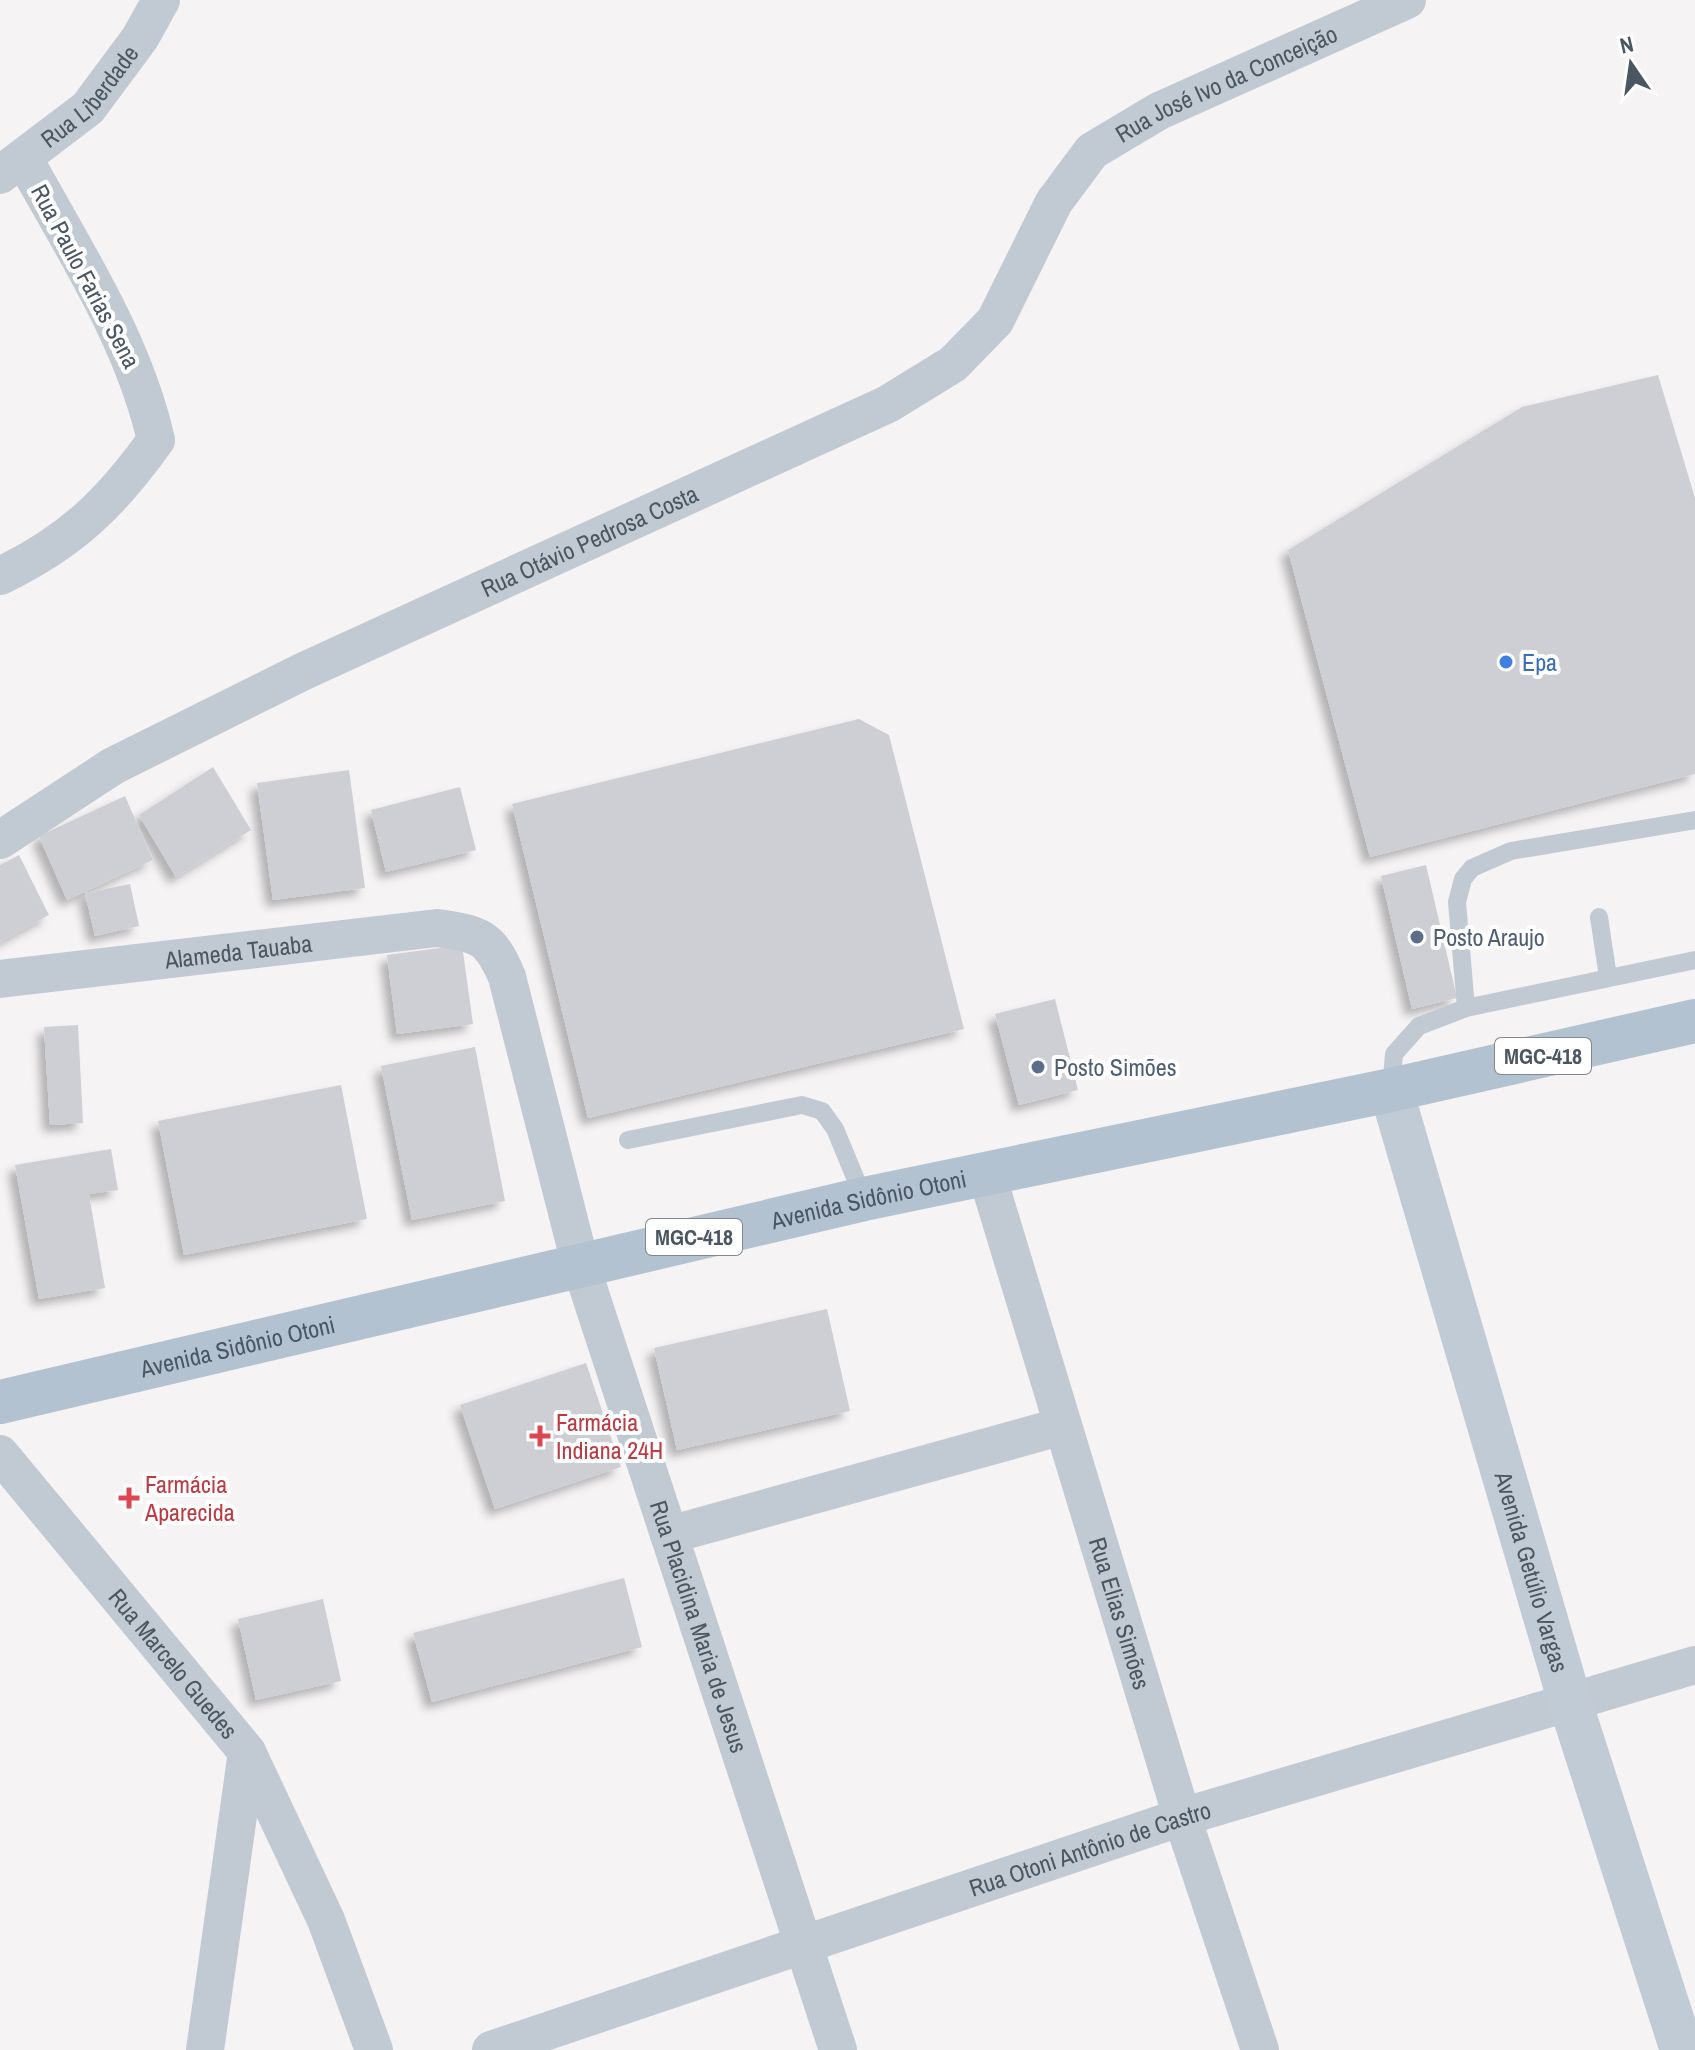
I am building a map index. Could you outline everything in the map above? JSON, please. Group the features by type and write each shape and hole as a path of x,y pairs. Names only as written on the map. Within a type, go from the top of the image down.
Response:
{"main road":[{"name":"Avenida Sidônio Otoni","path":"0,1402 580,1263 864,1199 1391,1090 1695,1021"},
{"name":"Avenida Getúlio Vargas","path":"1391,1090 1570,1702 1685,2038"}],"street":[{"name":"Rua Liberdade","path":"12,167 88,108 140,38 161,0"},
{"name":"Rua José Ivo da Conceição","path":"1092,151 1159,111 1407,0"},
{"name":"Rua Otávio Pedrosa Costa","path":"0,840 113,766 263,691 795,449 888,404 940,372 995,321 1054,202 1092,151"},
{"name":"Rua Paulo Farias Sena","path":"0,576 86,524 126,483 156,440 147,400 129,352 12,167"},
{"name":"Alameda Tauaba","path":"0,979 395,931 437,928 475,933"},
{"name":"Rua Placidina Maria de Jesus","path":"475,933 496,950 507,977 580,1263 838,2050"},
{"name":"Rua Elias Simões","path":"987,1175 1182,1817 1260,2050"},
{"path":"669,1535 1063,1426"},
{"name":"Rua Marcelo Guedes","path":"0,1454 247,1752 205,2050"},
{"name":"Rua Otoni Antônio de Castro","path":"491,2050 1182,1817 1695,1665"},
{"path":"247,1752 326,1920 374,2050"}],"lane":[{"path":"1466,1008 1457,902 1463,879 1472,868 1511,851 1695,820"},
{"path":"1599,917 1608,977"},
{"path":"1391,1090 1394,1054 1404,1039 1419,1026 1466,1008 1695,960"},
{"path":"628,1140 772,1108 802,1105 822,1111 835,1129 864,1199"}],"building":[{"name":"Epa","path":"1658,375 1695,498 1695,774 1370,857 1288,550 1522,407"},
{"path":"859,719 889,735 964,1029 588,1118 512,804"},
{"path":"213,767 251,830 176,877 139,815"},
{"path":"349,770 365,888 273,900 257,783"},
{"path":"460,787 476,850 386,872 371,810"},
{"path":"125,796 153,860 67,900 39,836"},
{"path":"19,855 49,915 0,942 0,865"},
{"path":"1426,865 1457,998 1412,1009 1381,876"},
{"path":"130,884 139,926 95,936 85,893"},
{"path":"462,945 473,1024 397,1034 387,955"},
{"path":"1055,999 1078,1090 1019,1105 995,1014"},
{"path":"78,1025 83,1123 50,1125 44,1027"},
{"path":"475,1047 505,1201 412,1220 381,1066"},
{"path":"341,1085 367,1219 184,1255 158,1121"},
{"path":"111,1149 118,1190 89,1194 105,1288 39,1299 15,1165"},
{"path":"827,1309 850,1411 677,1450 654,1348"},
{"name":"Farmácia Indiana 24H","path":"586,1363 621,1467 495,1509 460,1405"},
{"path":"624,1578 642,1647 432,1702 413,1633"},
{"path":"323,1599 341,1681 256,1700 238,1619"}],"place":[{"name":"Epa","path":"1506,662"},
{"name":"Posto Araujo","path":"1417,937"},
{"name":"Posto Simões","path":"1038,1067"},
{"name":"Farmácia Indiana 24H","path":"540,1436"},
{"name":"Farmácia Aparecida","path":"129,1498"}]}
